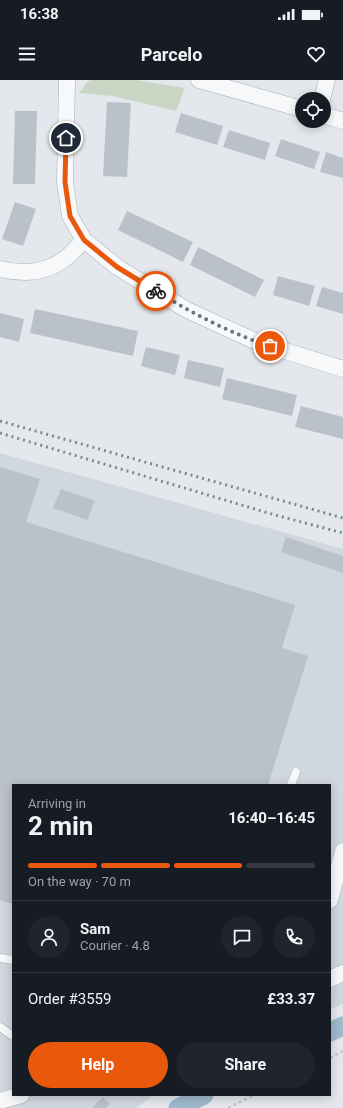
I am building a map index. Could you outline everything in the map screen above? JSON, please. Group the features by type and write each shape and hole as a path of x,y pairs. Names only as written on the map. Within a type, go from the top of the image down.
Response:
{"street":[{"path":"67,80 65,182 70,216 84,240 117,267 187,310 257,342 343,368"},
{"path":"199,80 295,107"},
{"path":"324,92 327,80"},
{"path":"331,117 343,121"},
{"path":"0,269 17,272 41,271 63,260 84,240"},
{"path":"331,896 343,851"},
{"path":"331,979 343,973"},
{"path":"0,1101 18,1096"}],"lane":[{"path":"291,784 296,772"},
{"path":"0,958 12,960"},
{"path":"0,1027 12,1035"}],"path":[{"path":"331,1057 343,1051"},
{"path":"228,1108 252,1096"}],"shaded area":[{"path":"0,453 343,549 343,1004 331,1009 331,784 12,784 12,1096 153,1096 136,1108 0,1108"}],"green space":[{"path":"136,80 185,88 176,111 112,96 79,93 88,81"}],"building":[{"path":"107,102 131,103 127,177 103,176"},
{"path":"15,111 37,111 35,184 13,184"},
{"path":"181,113 223,126 217,145 175,132"},
{"path":"229,130 270,143 265,160 223,147"},
{"path":"281,139 320,152 314,169 275,156"},
{"path":"326,152 343,158 343,178 320,172"},
{"path":"15,202 36,209 23,246 2,239"},
{"path":"127,211 193,242 183,262 118,230"},
{"path":"198,247 264,280 255,297 190,265"},
{"path":"278,276 315,286 309,306 273,295"},
{"path":"322,287 343,293 343,314 316,306"},
{"path":"35,309 138,331 133,356 30,333"},
{"path":"0,313 24,319 19,342 0,337"},
{"path":"146,347 180,355 175,375 141,366"},
{"path":"188,360 224,368 220,387 184,378"},
{"path":"227,378 297,395 292,416 222,399"},
{"path":"301,406 343,417 343,439 295,427"},
{"path":"0,467 40,479 26,522 295,605 282,648 308,656 268,784 12,784 12,904 0,900"},
{"path":"61,489 95,501 87,520 53,508"},
{"path":"286,537 343,556 343,573 281,552"},
{"path":"103,1097 110,1104 106,1108 92,1108"}],"waterway":[{"path":"331,1032 343,1026"},
{"path":"178,1108 202,1096"}],"railway":[{"path":"0,421 343,518"},
{"path":"0,433 275,515 343,533"}],"way so far":[{"path":"156,291 187,310 257,342 270,346"}],"route":[{"path":"66,138 65,182 70,216 84,240 117,267 156,291"}]}
